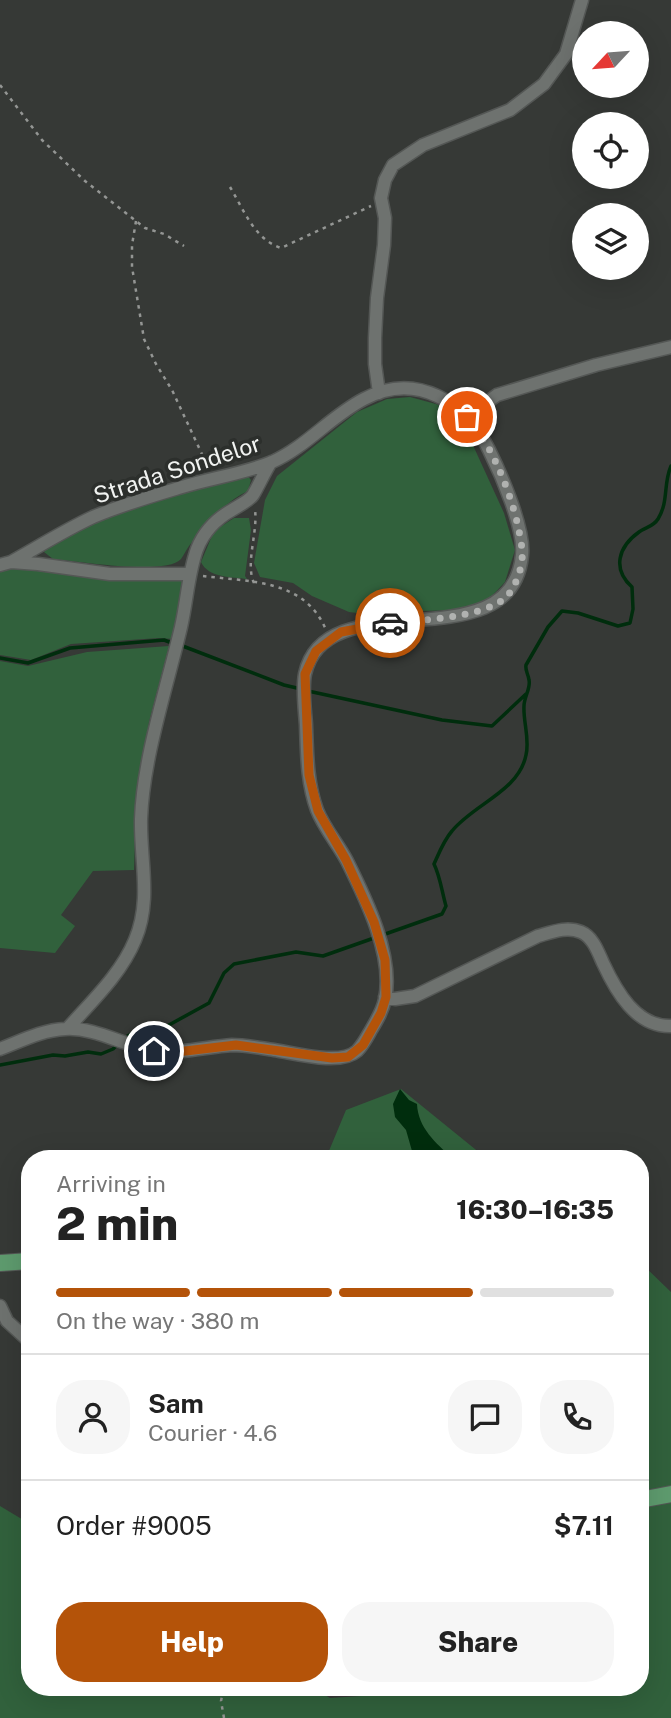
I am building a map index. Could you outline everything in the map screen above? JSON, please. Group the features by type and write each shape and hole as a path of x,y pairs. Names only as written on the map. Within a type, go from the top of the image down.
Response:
{"main road":[{"path":"0,1263 21,1262"},
{"path":"649,1498 671,1494"}],"street":[{"path":"379,393 375,338 384,245 382,188 393,165 423,145 466,130 510,110 544,84 566,54 582,0"},
{"path":"467,417 497,395 596,365 671,347"},
{"name":"Strada Sondelor","path":"5,564 94,516 187,485 271,462 364,399 379,393 418,389 440,396 458,408 481,432 498,467 513,510 523,552 516,584 505,598 490,607 447,617 341,632 330,640"},
{"path":"68,1028 119,969 135,941 142,918 146,890 141,818 150,753 198,547 208,529 222,516 253,496 258,482 271,462"},
{"path":"5,564 38,564 110,574 190,574"},
{"path":"0,1049 43,1032 68,1028 112,1037 154,1051 177,1052 236,1045 340,1058 355,1053 363,1045 381,1013 386,997 385,960 374,922 346,860 318,811 309,775 305,674 316,651 330,640"},
{"path":"386,997 395,999 415,996 538,936 572,930 584,933 593,943 613,983 637,1015 652,1024 671,1026"},
{"path":"0,1306 7,1321 21,1334"}],"path":[{"path":"0,85 42,140 85,181 145,228 164,234 184,246"},
{"path":"230,187 258,234 269,244 281,248 355,211 382,205"},
{"path":"136,221 132,267 144,339 182,410 214,479"},
{"path":"253,496 256,515 250,574 254,583"},
{"path":"190,574 283,586 305,601 322,621 330,640"},
{"path":"223,1696 223,1718"}],"shaded area":[{"path":"410,397 447,407 466,430 504,513 515,550 505,582 489,599 461,610 420,611 389,607 365,614 349,612 312,596 293,583 260,577 254,563 265,500 277,476 357,412 387,399"},
{"path":"247,475 251,480 248,491 231,501 216,515 181,559 172,564 140,567 100,564 53,559 44,552 48,545 94,521 188,490"},
{"path":"234,518 249,518 251,530 245,576 247,579 215,574 201,562 214,531"},
{"path":"0,568 181,578 184,582 173,639 71,644 31,660 0,655"},
{"path":"169,646 149,722 136,806 134,870 93,871 61,915 75,926 55,953 0,948 0,661 28,666 87,652"},
{"path":"400,1089 409,1100 417,1104 424,1128 444,1150 412,1150 406,1130 395,1117 393,1104"},
{"path":"401,1089 476,1150 329,1150 346,1110"},
{"path":"649,1271 671,1292 671,1718 0,1718 0,1506 21,1519 21,1696 649,1696"}],"waterway":[{"path":"124,1038 140,1029 158,1031 209,1003 224,973 234,964 296,952 323,956 442,914 446,906 434,864 444,842 461,821 505,788 522,767 527,743 524,706 529,683 526,665 548,627 562,611 578,613 618,626 630,623 633,609 632,587 622,573 620,558 626,544 658,519 664,506 671,466"},
{"path":"0,658 28,663 70,648 164,640 172,643"},
{"path":"180,645 301,689"},
{"path":"308,691 442,720 492,726 526,694"},
{"path":"0,1065 53,1055 88,1052 101,1054 119,1043"}],"way so far":[{"path":"390,623 447,617 490,607 505,598 516,584 523,552 513,510 498,467 481,432 467,417"}],"route":[{"path":"154,1051 177,1052 236,1045 332,1058 348,1057 363,1045 381,1013 386,997 387,975 374,922 346,860 318,811 309,775 305,674 316,651 341,632 390,623"}]}
